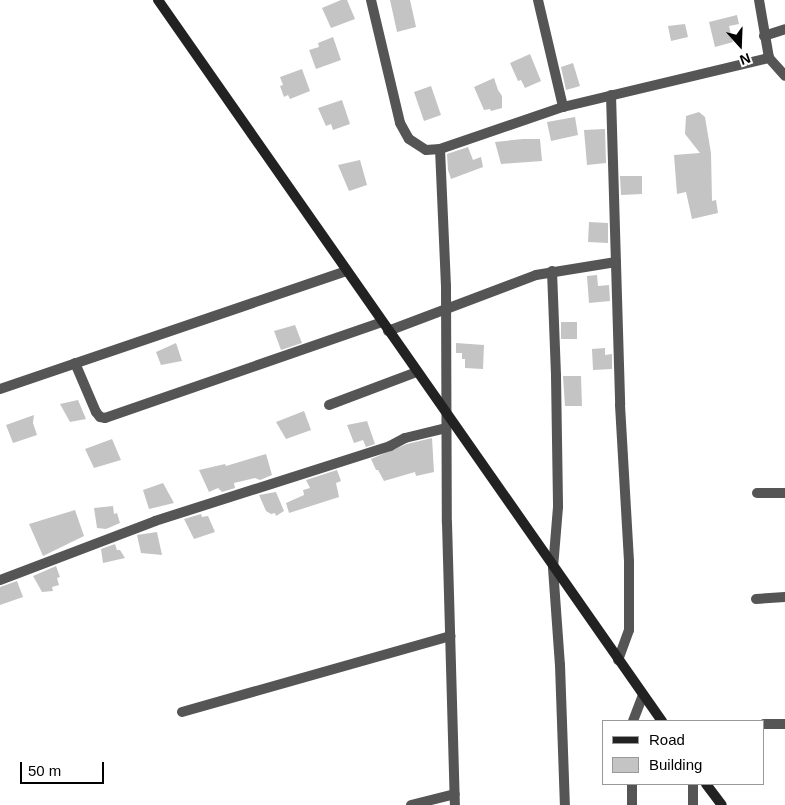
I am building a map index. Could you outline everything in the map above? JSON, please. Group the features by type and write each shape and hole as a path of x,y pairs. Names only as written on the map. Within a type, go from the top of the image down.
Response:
{"street":[{"path":"158,0 553,568 661,720"},
{"path":"370,0 400,123 409,139 416,146 426,150 440,150 563,107 770,58"},
{"path":"538,0 563,107"},
{"path":"759,0 764,36 770,58 785,76"},
{"path":"764,36 785,29"},
{"path":"611,96 620,405 629,562 628,630 618,660"},
{"path":"440,150 446,308 446,428 455,805"},
{"path":"388,331 513,282 552,271 616,262"},
{"path":"0,389 346,271"},
{"path":"552,271 558,507 553,568 560,664 565,805"},
{"path":"75,363 96,412 100,417 105,418 382,322"},
{"path":"329,405 417,372"},
{"path":"0,580 154,521 390,446 405,438 446,428"},
{"path":"757,493 785,493"},
{"path":"756,599 785,597"},
{"path":"182,712 450,636"},
{"path":"633,720 643,695"},
{"path":"765,724 785,724"},
{"path":"632,785 632,805"},
{"path":"693,785 693,805"},
{"path":"707,785 722,805"},
{"path":"411,805 455,794"}],"building":[{"path":"341,0 347,0 355,19 331,28 322,8"},
{"path":"390,0 410,0 416,27 397,32"},
{"path":"737,15 739,24 729,26 733,42 715,47 709,22"},
{"path":"685,24 688,37 671,41 668,26"},
{"path":"333,37 341,60 316,69 309,50 319,47 318,43"},
{"path":"530,54 541,81 525,88 521,80 518,81 510,63"},
{"path":"573,63 580,86 566,90 561,67"},
{"path":"302,69 310,91 290,99 288,95 284,97 280,86 283,85 280,77"},
{"path":"494,78 502,96 502,108 491,111 490,109 484,110 474,87"},
{"path":"431,86 441,115 424,121 414,92"},
{"path":"342,100 350,124 333,130 331,124 326,126 318,108"},
{"path":"699,112 705,117 711,153 712,201 716,200 718,213 692,219 686,192 677,194 674,155 700,153 685,134 686,116"},
{"path":"575,117 578,135 551,141 547,122"},
{"path":"605,129 606,163 587,165 584,130"},
{"path":"540,139 542,161 501,164 495,142"},
{"path":"468,147 473,160 481,157 483,167 451,179 448,170 447,154"},
{"path":"360,160 367,185 349,191 338,165"},
{"path":"620,176 642,176 642,194 621,195"},
{"path":"589,222 608,223 608,243 588,242"},
{"path":"597,275 598,286 609,285 610,301 589,303 587,276"},
{"path":"561,322 577,322 577,339 561,339"},
{"path":"295,325 302,343 281,350 274,331"},
{"path":"176,343 182,361 161,365 156,352"},
{"path":"456,343 484,345 483,369 465,368 465,359 462,359 462,353 456,353"},
{"path":"605,348 605,355 612,354 612,369 593,370 592,349"},
{"path":"563,376 581,376 582,406 565,406"},
{"path":"78,400 86,419 70,422 60,404"},
{"path":"304,411 311,430 286,439 276,422"},
{"path":"34,415 33,423 37,435 13,443 6,425"},
{"path":"367,421 375,444 366,447 363,440 354,443 347,425"},
{"path":"432,438 434,472 416,476 415,472 384,481 371,459 407,444"},
{"path":"112,439 121,460 94,468 85,449"},
{"path":"266,454 272,475 260,480 255,478 234,483 235,488 222,492 218,488 209,492 199,470 225,464 226,466"},
{"path":"337,470 341,481 336,483 339,497 289,513 286,503 304,495 303,490 310,488 306,480"},
{"path":"163,483 174,503 149,509 143,490"},
{"path":"276,492 284,511 276,516 275,513 271,514 266,511 259,495"},
{"path":"113,506 114,514 117,513 120,523 106,529 97,528 94,508"},
{"path":"75,510 84,536 43,556 29,524"},
{"path":"201,514 202,517 208,516 215,532 194,539 184,519"},
{"path":"157,532 162,555 141,553 137,535"},
{"path":"115,544 117,550 120,550 125,558 103,563 101,549"},
{"path":"56,566 60,577 57,578 59,585 52,587 53,591 42,592 33,576"},
{"path":"17,581 23,597 0,605 0,587"}]}
